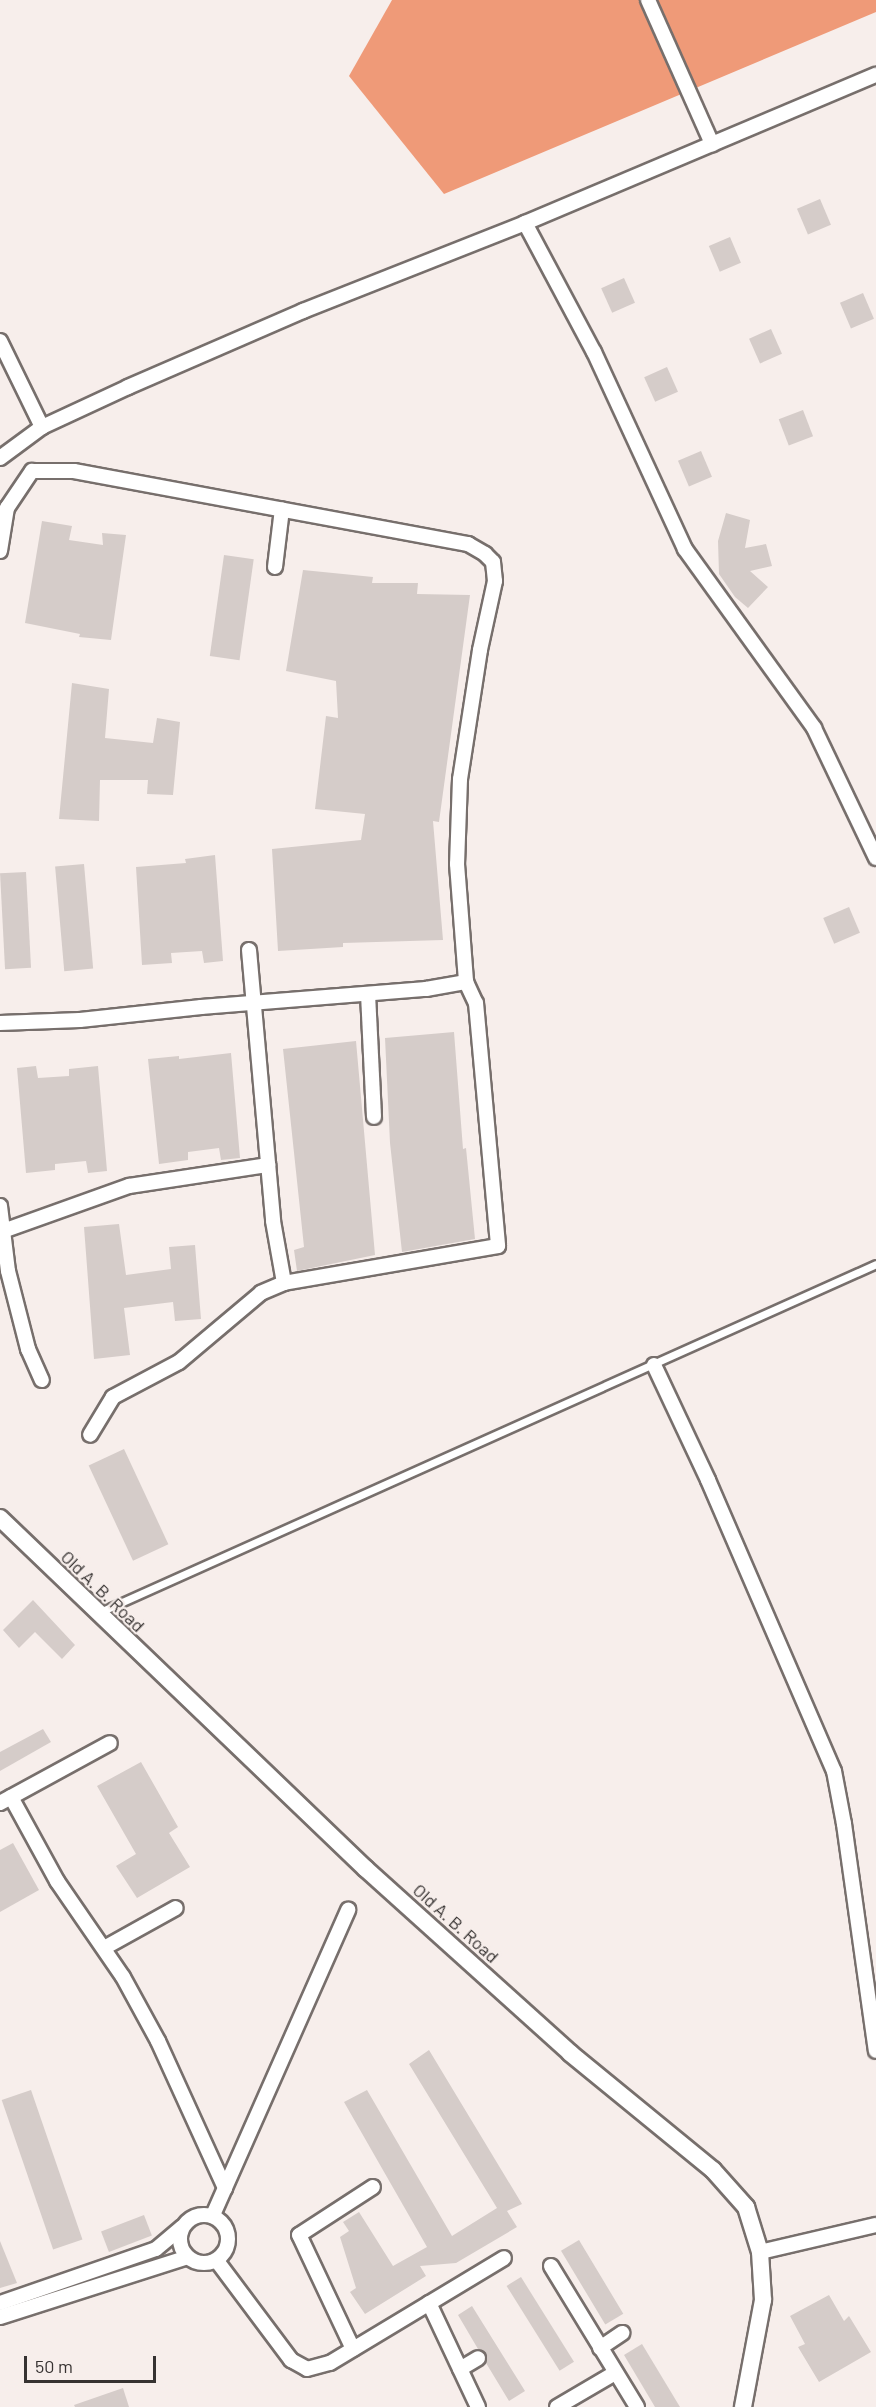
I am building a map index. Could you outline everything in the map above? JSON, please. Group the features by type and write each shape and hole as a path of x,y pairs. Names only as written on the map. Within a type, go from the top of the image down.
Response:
{"street":[{"path":"648,0 712,144"},
{"path":"0,458 42,427 292,315 525,223 876,75"},
{"path":"525,223 594,352 685,549 814,728 876,858"},
{"path":"0,341 42,427"},
{"path":"0,551 7,508 32,471 74,471 468,544 485,554 493,562 495,581 480,650 460,779 457,864 466,982 476,1003 498,1246 284,1282 261,1293 180,1362 113,1397 90,1435"},
{"path":"275,567 282,509"},
{"path":"249,950 273,1221 284,1282"},
{"path":"0,1023 80,1020 426,989 466,982"},
{"path":"368,994 374,1118"},
{"path":"3,1231 129,1186 268,1166"},
{"path":"0,1206 8,1271 28,1349 42,1380"},
{"path":"654,1365 820,1734 834,1771 844,1824 876,2051"},
{"name":"Old A. B. Road","path":"0,1518 375,1877 570,2053 713,2170 746,2207 760,2252 764,2300 743,2407"},
{"path":"110,1743 6,1800 57,1881 104,1948 158,2041 225,2188"},
{"path":"104,1948 176,1908"},
{"path":"213,2215 348,1910"},
{"path":"353,2349 299,2235 373,2187"},
{"path":"0,2303 156,2249 182,2226 196,2214 213,2215 226,2229 226,2250 217,2261 202,2263 188,2257 180,2246 182,2226"},
{"path":"760,2252 876,2225"},
{"path":"0,2317 188,2257"},
{"path":"217,2261 235,2289 291,2360 307,2369 330,2363 504,2258"},
{"path":"551,2266 638,2407"},
{"path":"429,2303 478,2407"},
{"path":"600,2348 622,2334"},
{"path":"460,2369 478,2358"},
{"path":"557,2407 615,2373"}],"lane":[{"path":"97,1613 876,1264"}],"shaded area":[{"path":"392,0 876,0 876,12 444,194 349,76"}],"building":[{"path":"820,199 831,225 808,235 797,209"},
{"path":"730,237 741,263 720,272 709,246"},
{"path":"624,278 635,303 612,313 601,288"},
{"path":"863,293 874,319 851,329 840,303"},
{"path":"771,329 782,354 760,363 749,339"},
{"path":"667,367 678,392 655,402 644,377"},
{"path":"803,410 813,436 789,445 779,419"},
{"path":"701,451 712,477 689,487 678,461"},
{"path":"726,513 750,520 745,548 766,544 772,566 750,571 768,587 748,608 735,597 719,574 718,541"},
{"path":"42,521 72,526 69,540 103,545 102,533 126,535 111,640 79,637 80,634 25,623"},
{"path":"224,555 254,559 240,660 210,656"},
{"path":"303,570 373,577 372,583 418,583 417,594 470,595 439,822 433,821 443,940 343,943 343,947 278,951 272,849 361,840 365,814 315,809 326,716 338,718 336,681 286,671"},
{"path":"72,683 109,689 105,738 153,743 157,718 180,722 173,795 147,794 148,780 100,780 99,821 59,819"},
{"path":"215,855 223,961 204,963 202,951 171,953 172,963 142,965 136,867 186,863 185,859"},
{"path":"84,864 93,969 64,971 55,867"},
{"path":"26,872 31,968 5,969 0,873"},
{"path":"849,907 860,933 834,944 823,918"},
{"path":"454,1032 463,1149 466,1148 475,1239 402,1252 390,1143 385,1038"},
{"path":"356,1041 375,1255 297,1271 294,1250 304,1247 283,1049"},
{"path":"231,1053 240,1158 221,1160 219,1148 188,1152 188,1160 159,1164 148,1059 179,1056 179,1059"},
{"path":"36,1066 38,1078 69,1076 69,1069 98,1066 107,1171 88,1173 86,1161 55,1164 55,1170 26,1173 17,1068"},
{"path":"119,1224 126,1275 171,1269 169,1247 195,1245 201,1319 175,1321 173,1302 124,1308 130,1355 94,1359 84,1227"},
{"path":"124,1449 168,1544 133,1561 89,1465"},
{"path":"33,1600 75,1645 62,1659 35,1632 19,1648 3,1630"},
{"path":"43,1729 51,1742 0,1771 0,1752"},
{"path":"141,1762 178,1827 169,1833 190,1867 137,1898 116,1866 136,1854 97,1786"},
{"path":"13,1843 39,1890 0,1912 0,1850"},
{"path":"429,2050 522,2204 507,2211 517,2227 456,2263 420,2266 426,2276 365,2314 350,2292 356,2288 340,2237 349,2231 343,2222 359,2212 393,2266 427,2247 344,2102 367,2090 452,2236 497,2208 409,2064"},
{"path":"31,2090 82,2239 53,2249 2,2100"},
{"path":"144,2215 152,2236 109,2252 101,2231"},
{"path":"579,2240 623,2314 605,2325 561,2251"},
{"path":"0,2241 17,2283 0,2288"},
{"path":"521,2277 574,2362 560,2371 507,2286"},
{"path":"829,2295 844,2321 849,2316 871,2352 819,2382 798,2347 805,2344 790,2316"},
{"path":"472,2306 525,2391 509,2401 486,2363 486,2354 478,2349 458,2315"},
{"path":"642,2344 680,2407 655,2407 624,2355"},
{"path":"123,2388 129,2407 75,2407 74,2405"}]}
